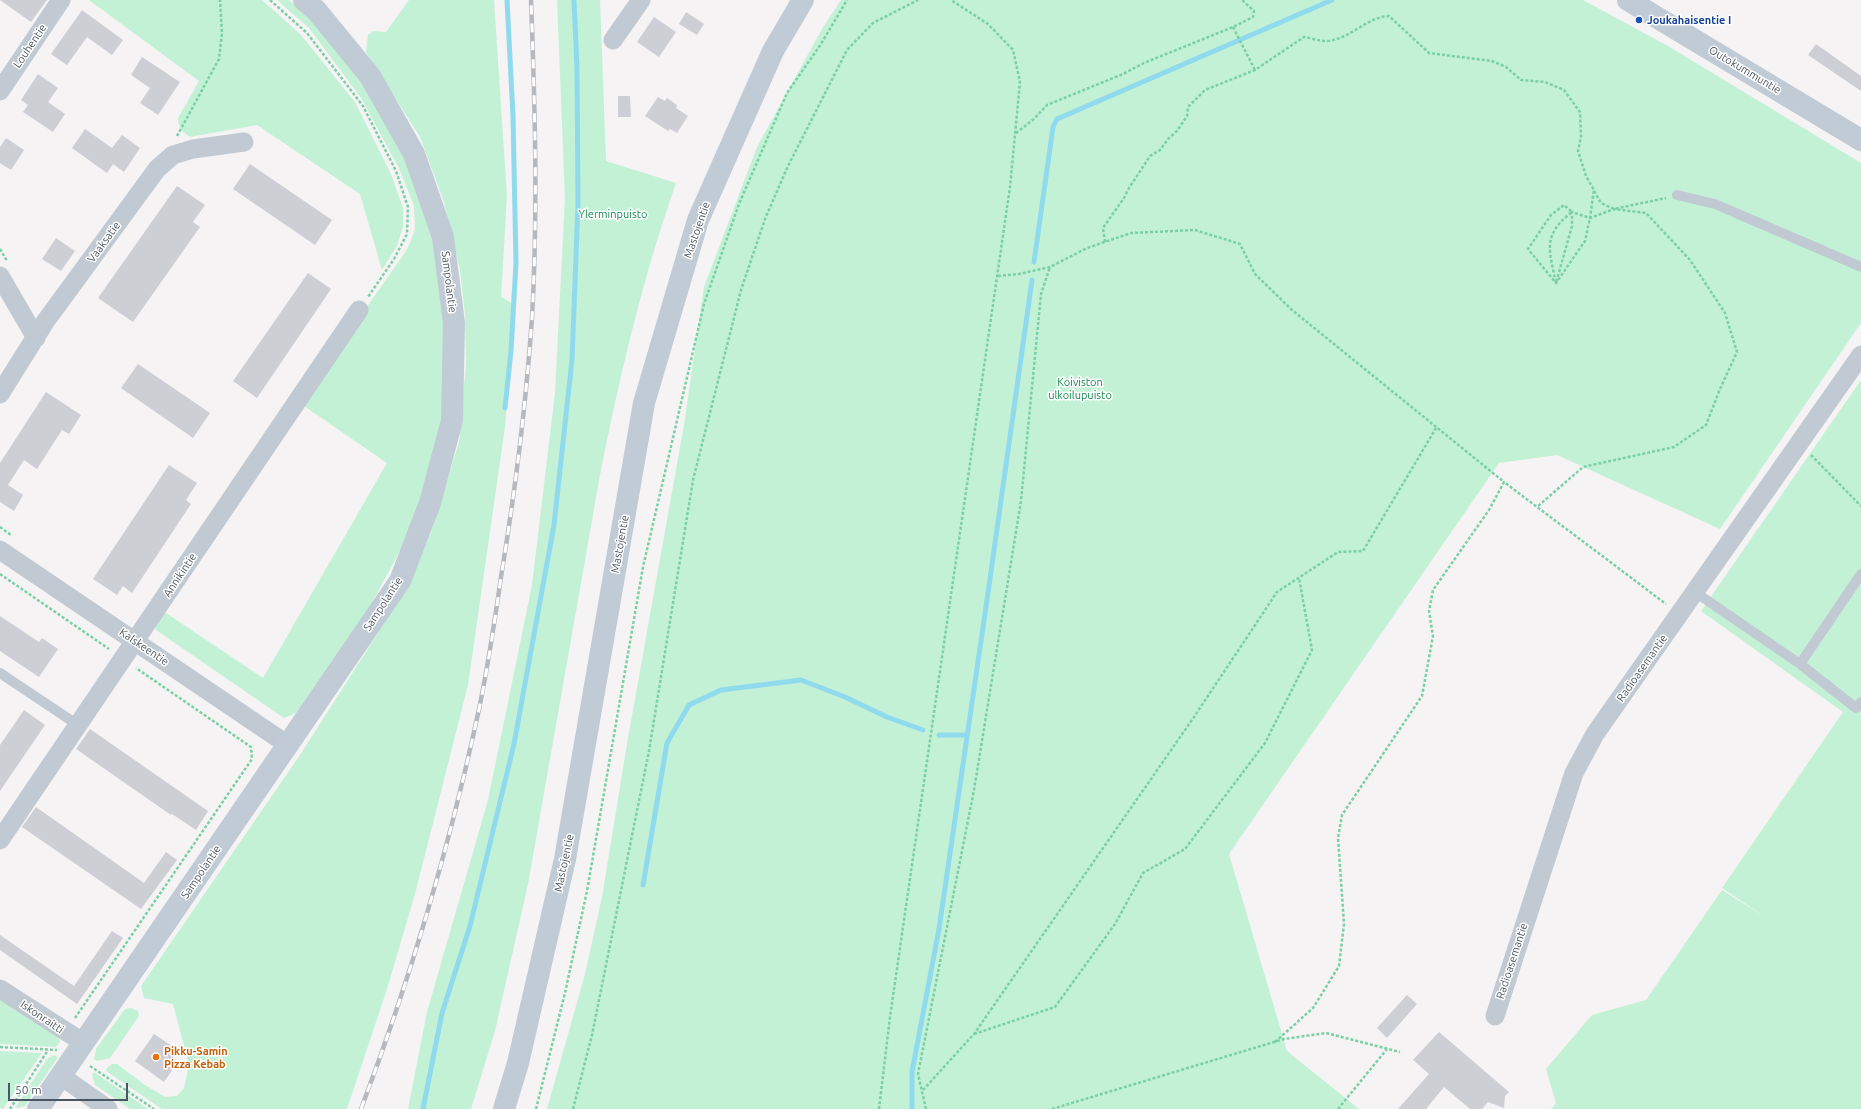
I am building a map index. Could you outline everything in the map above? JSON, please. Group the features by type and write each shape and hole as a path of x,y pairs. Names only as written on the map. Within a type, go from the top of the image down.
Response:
{"street":[{"name":"Louhentie","path":"0,91 61,0"},
{"name":"Sampolantie","path":"38,1109 400,581 430,503 452,420 454,323 443,237 414,154 370,76 316,10 304,0"},
{"path":"613,40 641,0"},
{"name":"Mastojentie","path":"504,1109 518,1063 565,859 644,403 698,220 773,51 803,0"},
{"name":"Outokummuntie","path":"1628,0 1861,140"},
{"name":"Vaaksatie","path":"0,394 50,315 162,164 173,155 194,149 244,142"},
{"path":"0,276 36,338"},
{"name":"Annikintie","path":"0,840 359,310"},
{"name":"Radioasemantie","path":"1495,1016 1574,773 1596,734 1861,355"},
{"name":"Kalskeentie","path":"0,550 288,745"},
{"name":"Iskonraitti","path":"0,989 65,1032 79,1050"},
{"path":"61,1076 108,1109"}],"lane":[{"path":"1677,195 1715,204 1861,267"},
{"path":"1800,664 1861,574"},
{"path":"1695,592 1800,664 1856,708 1861,702"},
{"path":"0,673 78,725"}],"path":[{"path":"270,0 306,33 362,106 396,171 408,207 407,234 394,259 359,310"},
{"path":"536,1109 566,993 587,891 643,567 704,304 739,204 787,93 821,44 847,0"},
{"path":"573,1109 592,1035 649,751 693,480 741,290 765,219 788,166 847,50 873,23 918,0"},
{"path":"879,1109 890,1017 998,276 1010,187 1020,82 1013,50 988,24 951,0"},
{"path":"1015,133 1034,119 1047,105 1123,74 1144,63 1233,27 1253,17 1254,11 1242,0"},
{"path":"1105,242 1103,228 1150,156 1160,150 1168,139 1178,131 1187,116 1188,107 1205,90 1255,70 1304,37 1326,41 1344,37 1378,17 1389,16 1429,53 1492,61 1506,67 1521,80 1545,82 1564,90 1580,112 1581,138 1578,151 1586,176 1601,203 1614,209 1646,213 1690,260 1725,313 1737,352 1720,388 1706,425 1674,447 1583,467 1537,507"},
{"path":"1233,27 1255,70"},
{"path":"1556,283 1585,241 1594,190"},
{"path":"1556,283 1528,249 1551,215 1564,205 1572,212 1590,218 1614,209 1677,195"},
{"path":"1556,283 1549,250 1552,235 1560,222 1572,212"},
{"path":"1556,283 1572,226 1572,212"},
{"path":"998,276 1019,274 1050,267 1087,248 1131,232 1195,230 1240,244 1255,274 1292,310 1504,482 1680,614"},
{"path":"926,1109 923,1090 918,1074 974,790 1021,501 1041,294 1050,267"},
{"path":"923,1090 974,1034 1194,717 1277,592 1338,552 1363,551 1436,428"},
{"path":"1799,443 1861,506"},
{"path":"1276,1042 1313,1008 1339,966 1344,924 1338,838 1342,815 1422,696 1433,636 1429,611 1433,590 1489,510 1504,482"},
{"path":"0,574 251,747 252,759 65,1032 64,1043 59,1050 0,1047"},
{"path":"974,1034 1055,1008 1114,924 1143,873 1185,849 1265,743 1312,650 1299,578"},
{"path":"1052,1109 1276,1042 1326,1033 1400,1052"},
{"path":"1338,1109 1387,1048"},
{"path":"10,1109 49,1049"},
{"path":"79,1050 154,1109"}],"green space":[{"path":"89,0 262,0 301,35 355,102 391,174 403,208 403,227 397,246 382,270 360,194 257,125 190,137 181,129 178,118 199,81"},
{"path":"277,0 289,0 320,28 367,89 407,161 433,235 447,333 443,410 423,494 401,549 369,608 296,713 284,718 156,630 155,625 163,611 263,678 387,463 304,406 305,396 408,248 415,229 414,206 399,168 361,98 309,28"},
{"path":"409,0 494,0 507,196 501,297 515,305 505,427 468,685 415,894 387,989 347,1109 162,1109 106,1071 112,1064 117,1064 145,1085 165,1097 177,1096 184,1088 189,1065 173,1004 144,998 141,986 300,755 392,611 431,533 459,442 466,364 465,314 460,270 444,202 420,137 366,52 368,35 373,31 386,32"},
{"name":"Ylerminpuisto","path":"557,0 600,0 606,161 676,183 642,292 624,364 600,475 528,884 495,1031 471,1109 408,1109 427,1012 488,800 532,585 555,393 565,198"},
{"name":"Koiviston ulkoilupuisto","path":"841,0 1583,0 1668,46 1861,163 1861,323 1720,529 1557,455 1499,463 1229,854 1287,1051 1359,1109 547,1109 585,974 602,897 628,738 684,425 704,287 757,147 822,29"},
{"path":"1861,380 1861,1109 1551,1109 1556,1103 1546,1069 1592,1015 1646,1000 1722,890 1765,917 1722,888 1843,712 1701,611"},
{"path":"0,995 58,1034 60,1042 56,1047 0,1044"},
{"path":"131,1008 138,1011 139,1016 110,1058 97,1061 94,1059 96,1049 125,1009"},
{"path":"0,1051 42,1053 3,1109 0,1108"},
{"path":"54,1055 58,1057 25,1106 15,1108 47,1059"},
{"path":"94,1072 148,1109 130,1109 95,1085 92,1075"}],"building":[{"path":"0,0 47,0 31,22"},
{"path":"82,10 123,40 112,55 87,37 67,65 51,54"},
{"path":"686,12 704,24 697,35 679,24"},
{"path":"654,17 676,32 659,57 637,42"},
{"path":"1816,44 1861,76 1861,91 1808,55"},
{"path":"142,57 180,82 158,115 140,103 150,88 131,75"},
{"path":"38,74 58,88 48,102 65,114 53,132 23,112 28,105 21,100"},
{"path":"618,96 630,96 631,117 618,117"},
{"path":"658,97 665,101 667,98 677,105 676,108 688,116 677,133 670,129 668,131 645,116"},
{"path":"85,129 112,148 122,135 140,148 124,172 113,164 107,173 72,148"},
{"path":"6,138 24,150 11,170 0,163 0,147"},
{"path":"250,164 332,220 315,245 233,189"},
{"path":"177,186 205,205 193,222 200,227 133,322 98,298"},
{"path":"56,238 75,251 61,271 42,259"},
{"path":"308,273 331,289 257,398 233,381"},
{"path":"138,364 210,413 193,438 121,388"},
{"path":"46,392 81,415 69,434 62,430 37,469 24,460 8,485 23,495 14,511 0,502 0,463"},
{"path":"169,465 197,483 186,500 191,504 132,593 123,586 117,595 93,579"},
{"path":"0,616 39,642 42,638 58,649 39,677 0,651"},
{"path":"24,710 45,725 0,791 0,745"},
{"path":"90,729 208,811 196,830 172,814 171,815 76,749"},
{"path":"36,807 144,883 166,852 177,860 141,909 22,827"},
{"path":"112,931 123,938 77,1004 0,950 0,935 74,986"},
{"path":"1407,995 1417,1004 1387,1038 1377,1028"},
{"path":"1439,1032 1509,1092 1505,1096 1504,1108 1488,1102 1482,1109 1470,1109 1444,1087 1426,1109 1398,1109 1429,1074 1413,1060"},
{"path":"154,1034 178,1050 168,1065 173,1069 164,1082 135,1061"}],"waterway":[{"path":"505,408 511,351 516,263 513,116 507,0"},
{"path":"423,1109 442,1013 470,926 514,744 554,525 572,360 578,204 577,68 574,0"},
{"path":"1034,262 1053,127 1057,119 1332,0"},
{"path":"912,1109 912,1072 939,929 1032,280"},
{"path":"643,885 667,743 689,705 721,690 801,680 845,697 887,717 923,730"},
{"path":"939,735 967,735"}],"railway":[{"path":"361,1109 411,966 440,870 465,773 484,687 493,632 520,448 532,318 535,238 535,119 531,0"}],"place":[{"name":"Joukahaisentie I","path":"1639,20"},
{"name":"Pikku-Samin Pizza Kebab","path":"156,1057"}]}
